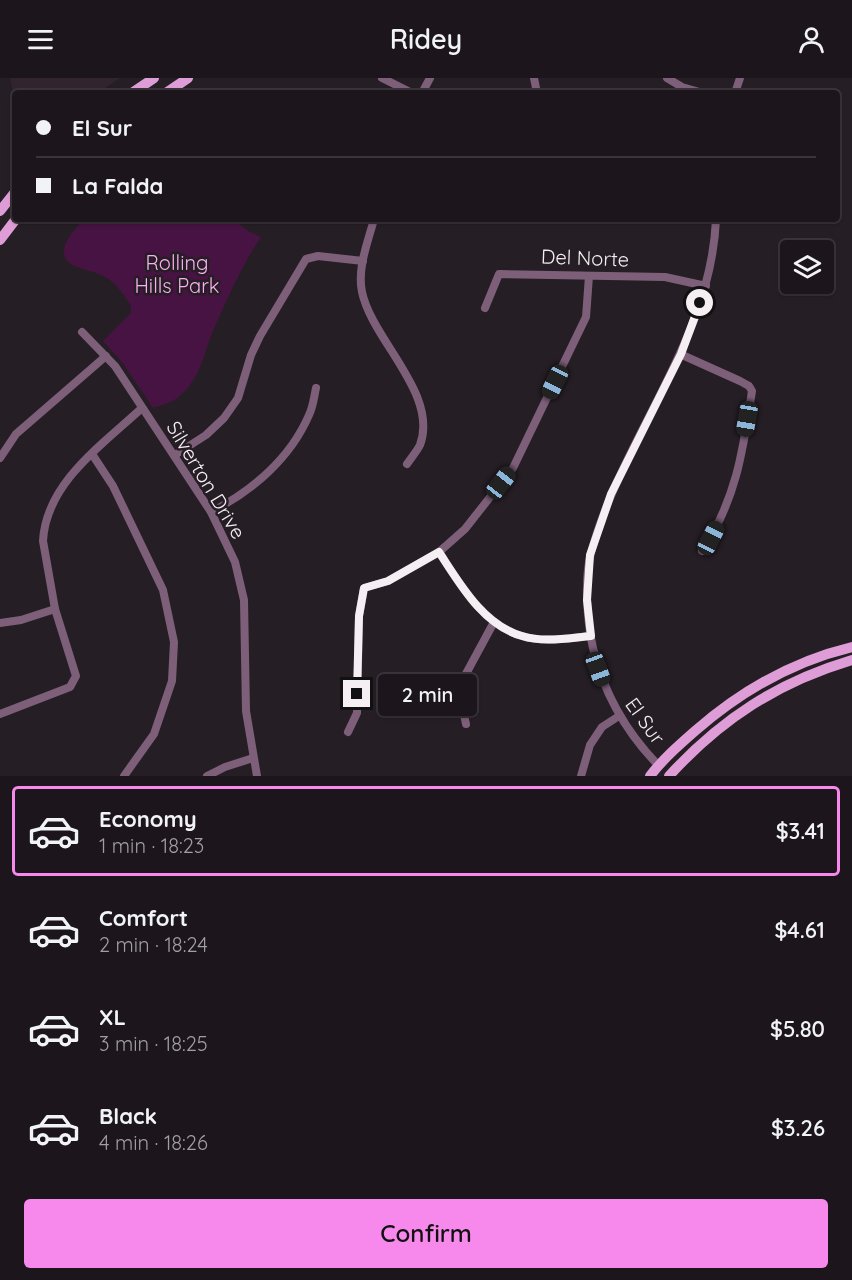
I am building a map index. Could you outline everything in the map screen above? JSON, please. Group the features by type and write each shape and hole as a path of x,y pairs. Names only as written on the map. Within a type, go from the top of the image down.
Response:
{"main road":[{"path":"136,90 154,78"},
{"path":"170,90 188,78"},
{"path":"0,211 12,196"},
{"path":"0,240 14,222"},
{"path":"658,771 710,717 746,692 811,659 852,647"},
{"path":"669,776 716,729 752,703 797,680 852,660"},
{"path":"650,776 675,756 689,754"}],"street":[{"path":"382,78 406,90"},
{"path":"667,78 692,90"},
{"path":"373,222 363,261 364,301 411,383 421,411 420,445 407,464"},
{"name":"El Sur","path":"658,771 619,717 598,669 587,600 590,555 611,494 681,354 706,286 716,222"},
{"path":"174,455 206,435 224,418 238,398 260,336 306,259 318,256 363,261"},
{"name":"Del Norte","path":"485,308 499,274 665,277 706,286"},
{"path":"348,732 357,713 359,616 364,588 388,581 439,552 465,529 513,468 586,317 589,276"},
{"name":"Silverton Drive","path":"82,332 115,366 211,512 235,562 244,600 246,711 257,776"},
{"path":"681,354 740,381 749,386 752,391 738,473 723,514 702,551"},
{"path":"0,458 16,434 106,356"},
{"path":"211,512 236,499 257,483 286,452 300,433 310,413 316,388"},
{"path":"0,714 70,687 76,676 55,609 43,541 44,531 53,502 63,485 92,454 142,408"},
{"path":"92,454 113,486 163,590 174,642 172,681 154,734 124,776"},
{"path":"439,552 458,581 494,622 522,636 554,640 591,636"},
{"path":"0,623 21,620 55,609"},
{"path":"466,724 461,700 461,682 494,622"},
{"path":"581,776 590,745 602,728 619,717"},
{"path":"207,776 225,767 253,758"}],"shaded area":[{"path":"10,78 120,78 102,90 12,90"}],"green space":[{"name":"Rolling Hills Park","path":"81,222 237,222 261,237 231,290 194,379 182,394 172,401 153,408 122,362 103,341 131,313 131,306 111,281 100,274 77,267 65,257 66,243"}],"route":[{"path":"357,694 359,616 364,588 388,581 439,552 458,581 494,622 522,636 554,640 591,636 587,600 590,555 611,494 681,354 700,303"}]}
